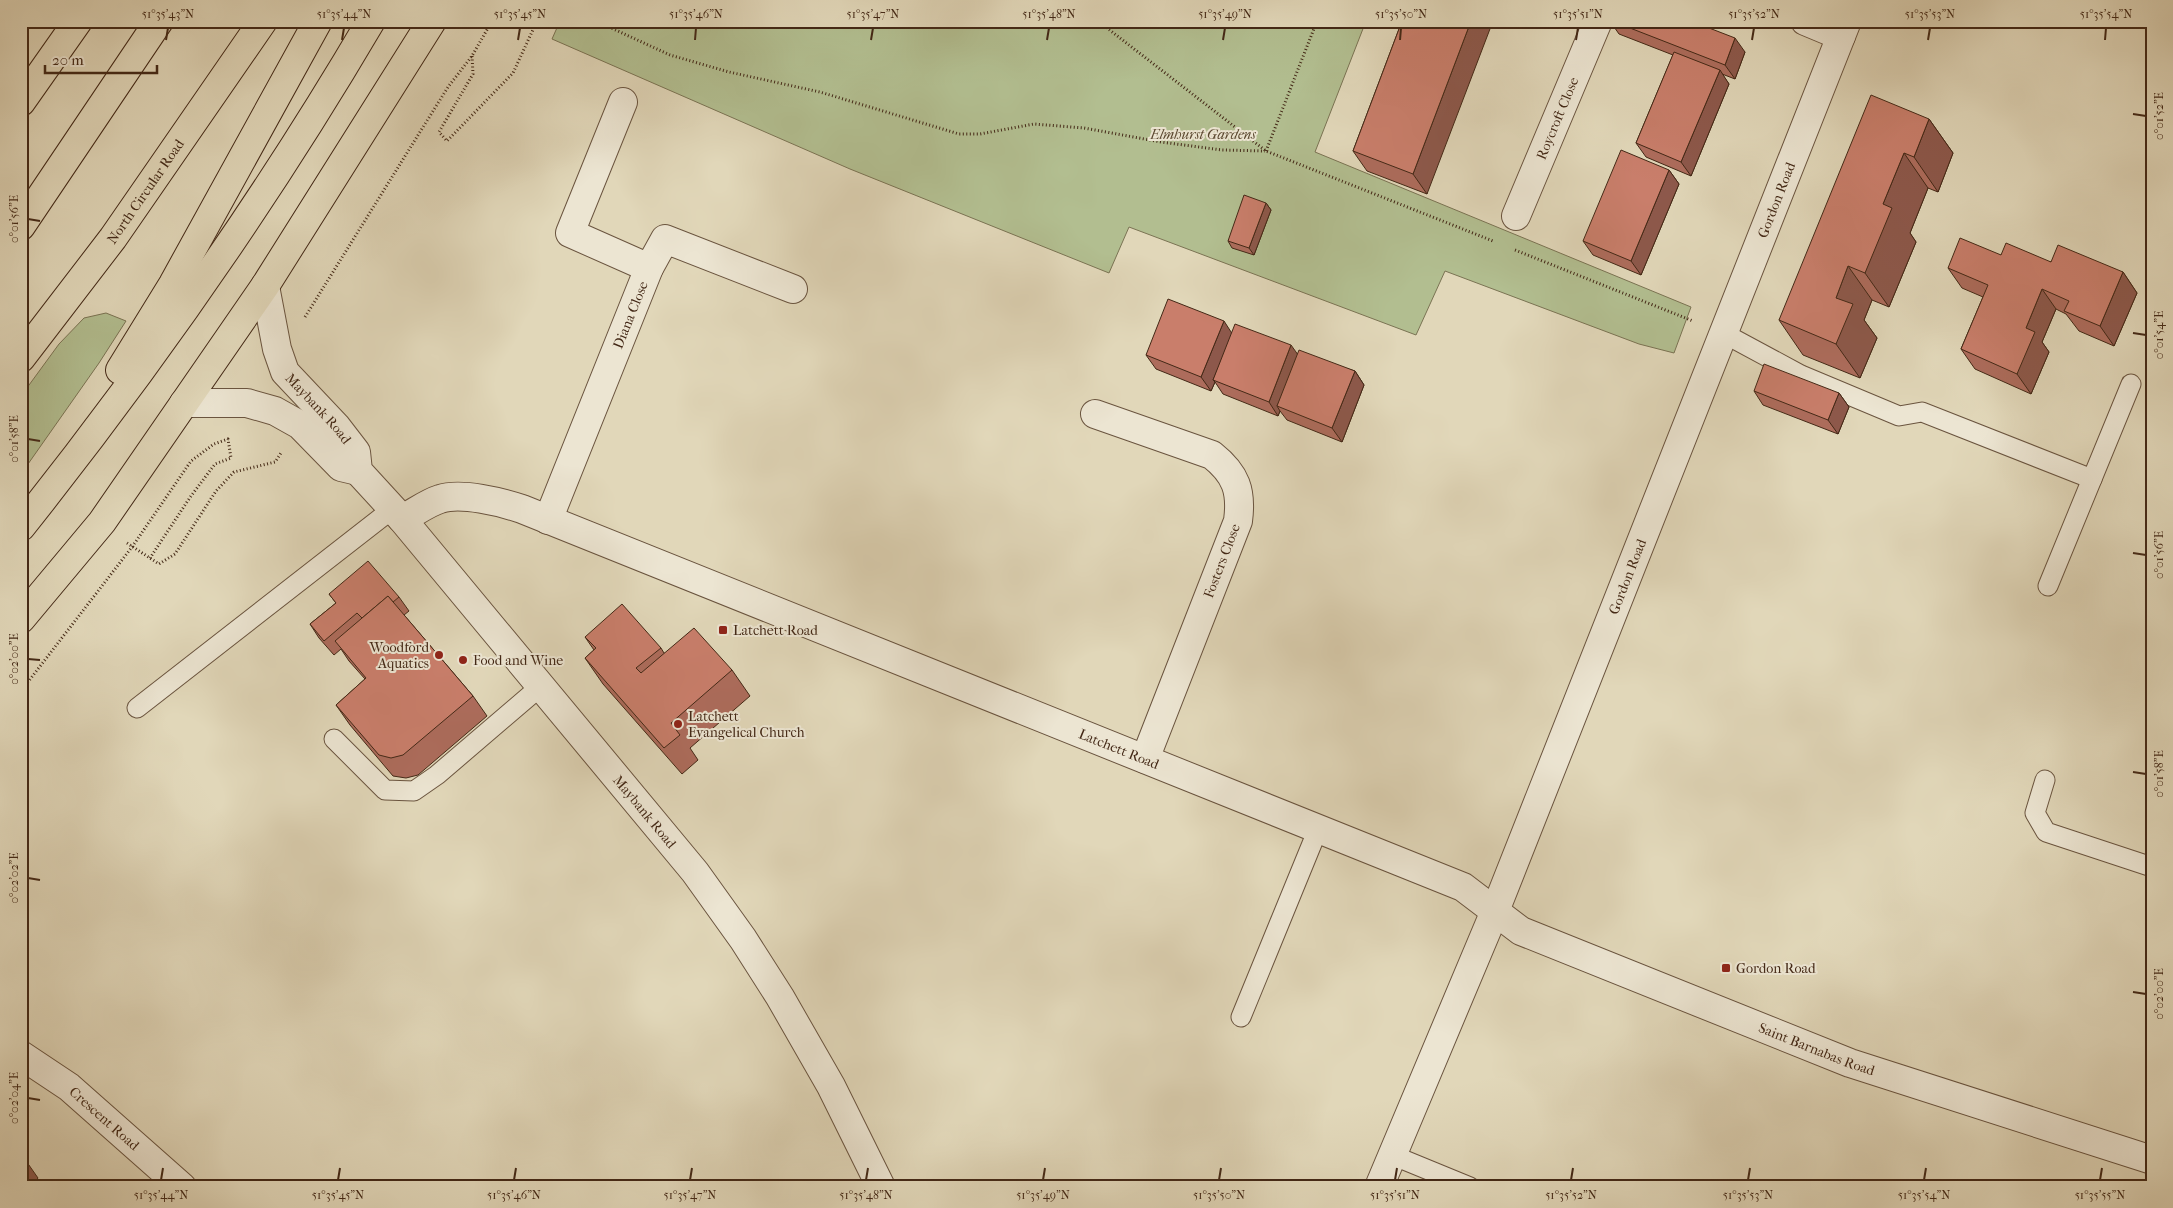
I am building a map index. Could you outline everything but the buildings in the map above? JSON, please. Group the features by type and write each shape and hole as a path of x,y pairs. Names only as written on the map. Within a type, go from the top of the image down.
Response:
{"highway":[{"path":"21,102 78,21"},
{"path":"21,226 159,21"},
{"name":"North Circular Road","path":"21,358 113,238 263,21"},
{"path":"87,444 100,403 173,284 318,21"},
{"path":"21,527 87,444 255,207 371,21"},
{"path":"21,619 102,522 265,286 432,21"}],"street":[{"name":"Roycroft Close","path":"1516,216 1598,21"},
{"path":"1805,21 1844,28"},
{"name":"Gordon Road","path":"1379,1187 1495,911 1844,28"},
{"path":"623,102 570,233 649,268"},
{"name":"Diana Close","path":"548,520 649,268 665,239 793,289"},
{"name":"Maybank Road","path":"265,286 278,349 285,372 318,405 356,452 358,471"},
{"name":"Maybank Road","path":"184,403 247,403 275,411 300,424 341,467 358,471 541,686 695,872 743,938 780,997 831,1086 881,1187"},
{"name":"Fosters Close","path":"1095,414 1212,455 1224,464 1232,477 1240,502 1238,521 1145,759"},
{"name":"Latchett Road","path":"396,514 441,499 470,498 502,503 1462,887 1495,911"},
{"name":"Saint Barnabas Road","path":"1495,911 1521,931 1850,1063 2152,1160"},
{"name":"Crescent Road","path":"21,1056 68,1087 182,1187"}],"lane":[{"path":"1724,333 1801,374 1900,416 1922,412 2092,479"},
{"path":"2048,586 2131,384"},
{"path":"137,708 396,514"},
{"path":"334,739 385,790 414,792 437,775 541,686"},
{"path":"2046,780 2035,813 2046,832 2152,867"},
{"path":"1241,1017 1318,829"},
{"path":"1392,1155 1470,1187"}],"path":[{"path":"300,324 448,87 472,56 492,21"},
{"path":"472,56 473,74 439,132 447,141 513,73 537,21"},
{"path":"596,21 670,55 729,72 820,92 959,134 980,134 1034,124 1084,128 1161,142 1222,150 1266,151"},
{"path":"1098,21 1266,151"},
{"path":"1266,151 1317,21"},
{"path":"21,692 132,547 191,462 214,444 228,439 231,458 215,464 191,496 150,558"},
{"path":"132,547 159,564 175,554 216,491 234,472 275,462 284,450"}],"green space":[{"name":"Elmhurst Gardens","path":"560,21 1366,21 1315,152 1691,307 1674,353 1639,344 1445,271 1416,335 1129,227 1109,273 850,169 552,39"},
{"path":"106,313 126,321 99,363 21,474 21,396 59,344 84,318"}],"place":[{"name":"Latchett Road","path":"723,630"},
{"name":"Woodford Aquatics","path":"439,655"},
{"name":"Food and Wine","path":"463,660"},
{"name":"Latchett Evangelical Church","path":"678,724"},
{"name":"Gordon Road","path":"1726,968"}]}
